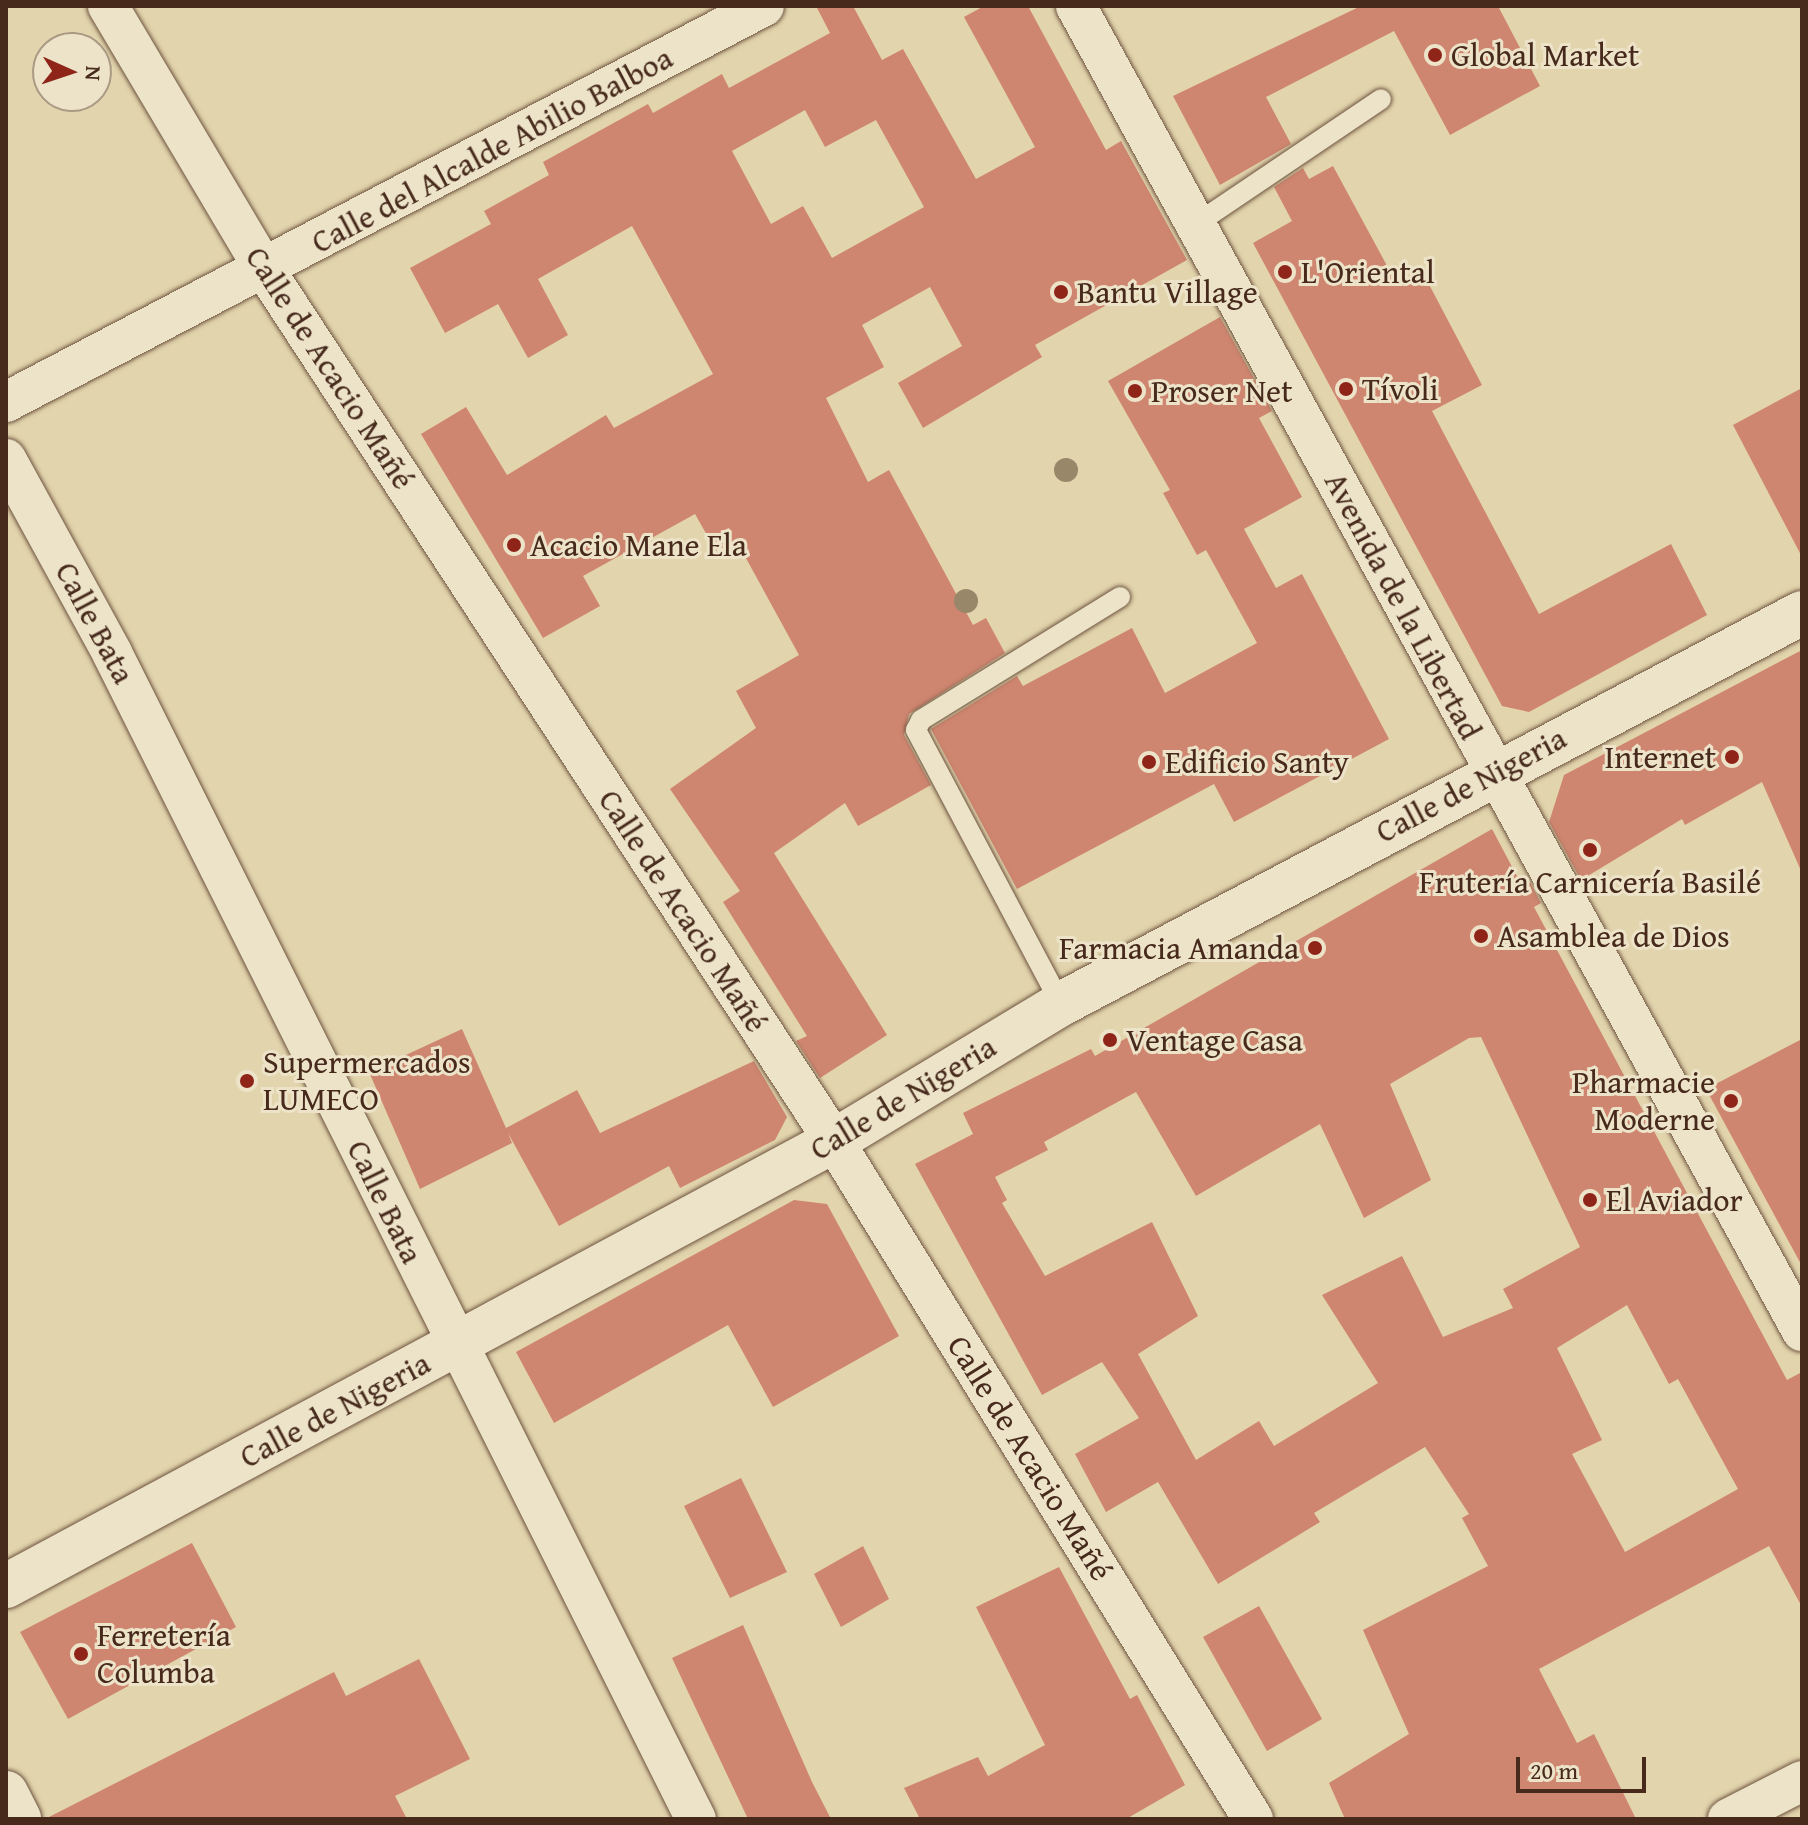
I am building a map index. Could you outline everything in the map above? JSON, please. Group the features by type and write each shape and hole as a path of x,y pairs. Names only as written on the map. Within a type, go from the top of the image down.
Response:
{"street":[{"name":"Calle de Acacio Mañé","path":"108,6 265,270 834,1141 1253,1819"},
{"name":"Calle del Alcalde Abilio Balboa","path":"6,402 265,270 764,6"},
{"name":"Avenida de la Libertad","path":"1076,6 1492,773 1802,1331"},
{"name":"Calle Bata","path":"6,459 112,653 696,1819"},
{"name":"Calle de Nigeria","path":"6,1586 834,1141 1061,1004 1492,773 1802,613"},
{"path":"1728,1819 1802,1781"},
{"path":"6,1793 19,1819"}],"lane":[{"path":"1196,224 1381,99"},
{"path":"1061,1004 916,730 921,720 1120,597"}],"building":[{"path":"816,6 853,6 882,60 903,49 976,179 1035,147 964,17 984,6 1028,6 1106,150 1121,141 1187,260 1035,345 1042,357 923,428 898,383 962,346 930,287 862,325 884,367 826,398 868,482 889,470 973,625 986,618 1005,653 909,714 904,735 931,785 858,826 845,803 774,853 887,1035 820,1078 796,1041 807,1036 723,902 740,891 670,789 756,728 736,691 799,655 736,540 716,551 695,514 583,576 600,606 543,638 421,434 466,407 507,475 606,415 614,428 713,374 632,226 538,279 568,335 528,358 498,304 445,333 410,268 491,224 484,211 549,175 543,162 648,104 653,113 722,74 729,88 830,33","holes":["805,110 825,147 876,120 924,207 832,258 803,206 771,224 732,151"]},
{"path":"1361,6 1498,6 1540,86 1450,135 1394,31 1266,97 1291,144 1220,185 1173,96"},
{"path":"1333,166 1398,286 1423,273 1482,385 1432,411 1539,614 1671,544 1707,615 1529,712 1502,706 1253,243 1292,221 1274,187 1303,168 1309,179"},
{"name":"Edificio Santy","path":"1220,317 1272,411 1259,418 1302,497 1244,529 1276,588 1302,574 1389,739 1234,822 1214,784 1017,889 931,729 1017,676 1023,686 1132,628 1165,693 1257,643 1206,550 1197,555 1163,493 1170,490 1108,381"},
{"path":"1802,388 1802,557 1733,425"},
{"path":"1802,650 1802,873 1762,782 1685,825 1682,819 1581,880 1549,822 1564,775"},
{"path":"1492,829 1526,893 1530,882 1541,903 1534,907 1787,1380 1802,1372 1802,1607 1769,1546 1539,1669 1577,1743 1594,1734 1636,1819 1345,1819 1329,1783 1409,1734 1363,1630 1488,1566 1462,1518 1469,1514 1425,1447 1314,1513 1320,1522 1218,1584 1158,1482 1106,1512 1075,1454 1139,1418 1102,1362 1042,1395 915,1164 973,1134 963,1113 1091,1049 1095,1056","holes":["1481,1037 1580,1247 1503,1289 1513,1308 1443,1337 1402,1256 1322,1295 1378,1383 1274,1446 1259,1421 1196,1460 1138,1354 1198,1316 1152,1222 1045,1276 1002,1203 1007,1200 995,1177 1048,1150 1044,1142 1136,1092 1196,1196 1320,1124 1364,1218 1431,1180 1390,1084 1469,1038","1627,1305 1669,1384 1678,1379 1738,1489 1625,1552 1572,1454 1602,1440 1557,1348"]},
{"path":"462,1029 506,1128 577,1090 600,1133 754,1061 787,1117 775,1140 680,1188 669,1166 559,1226 508,1133 512,1143 420,1189 369,1072"},
{"path":"1802,1039 1802,1266 1706,1089"},
{"path":"794,1200 827,1204 899,1336 773,1407 728,1325 554,1423 516,1352"},
{"path":"741,1478 787,1572 730,1598 684,1506"},
{"path":"192,1543 236,1627 68,1719 20,1632"},
{"path":"863,1546 889,1599 841,1627 814,1574"},
{"path":"1059,1567 1130,1699 1137,1695 1185,1785 1126,1819 920,1819 904,1788 978,1757 988,1776 1045,1745 976,1607"},
{"path":"1259,1606 1322,1719 1267,1751 1203,1637"},
{"path":"743,1625 831,1819 748,1819 672,1658"},
{"path":"419,1659 470,1759 395,1796 407,1819 45,1819 334,1672 346,1696"}],"place":[{"name":"Global Market","path":"1435,55"},
{"name":"L'Oriental","path":"1285,272"},
{"name":"Bantu Village","path":"1061,292"},
{"name":"Tívoli","path":"1346,389"},
{"name":"Proser Net","path":"1135,391"},
{"name":"Acacio Mane Ela","path":"514,545"},
{"name":"Internet","path":"1732,757"},
{"name":"Edificio Santy","path":"1149,762"},
{"name":"Frutería Carnicería Basilé","path":"1590,850"},
{"name":"Asamblea de Dios","path":"1481,936"},
{"name":"Farmacia Amanda","path":"1315,948"},
{"name":"Ventage Casa","path":"1110,1040"},
{"name":"Supermercados LUMECO","path":"247,1081"},
{"name":"Pharmacie Moderne","path":"1731,1101"},
{"name":"El Aviador","path":"1590,1200"},
{"name":"Ferretería Columba","path":"81,1654"}]}
